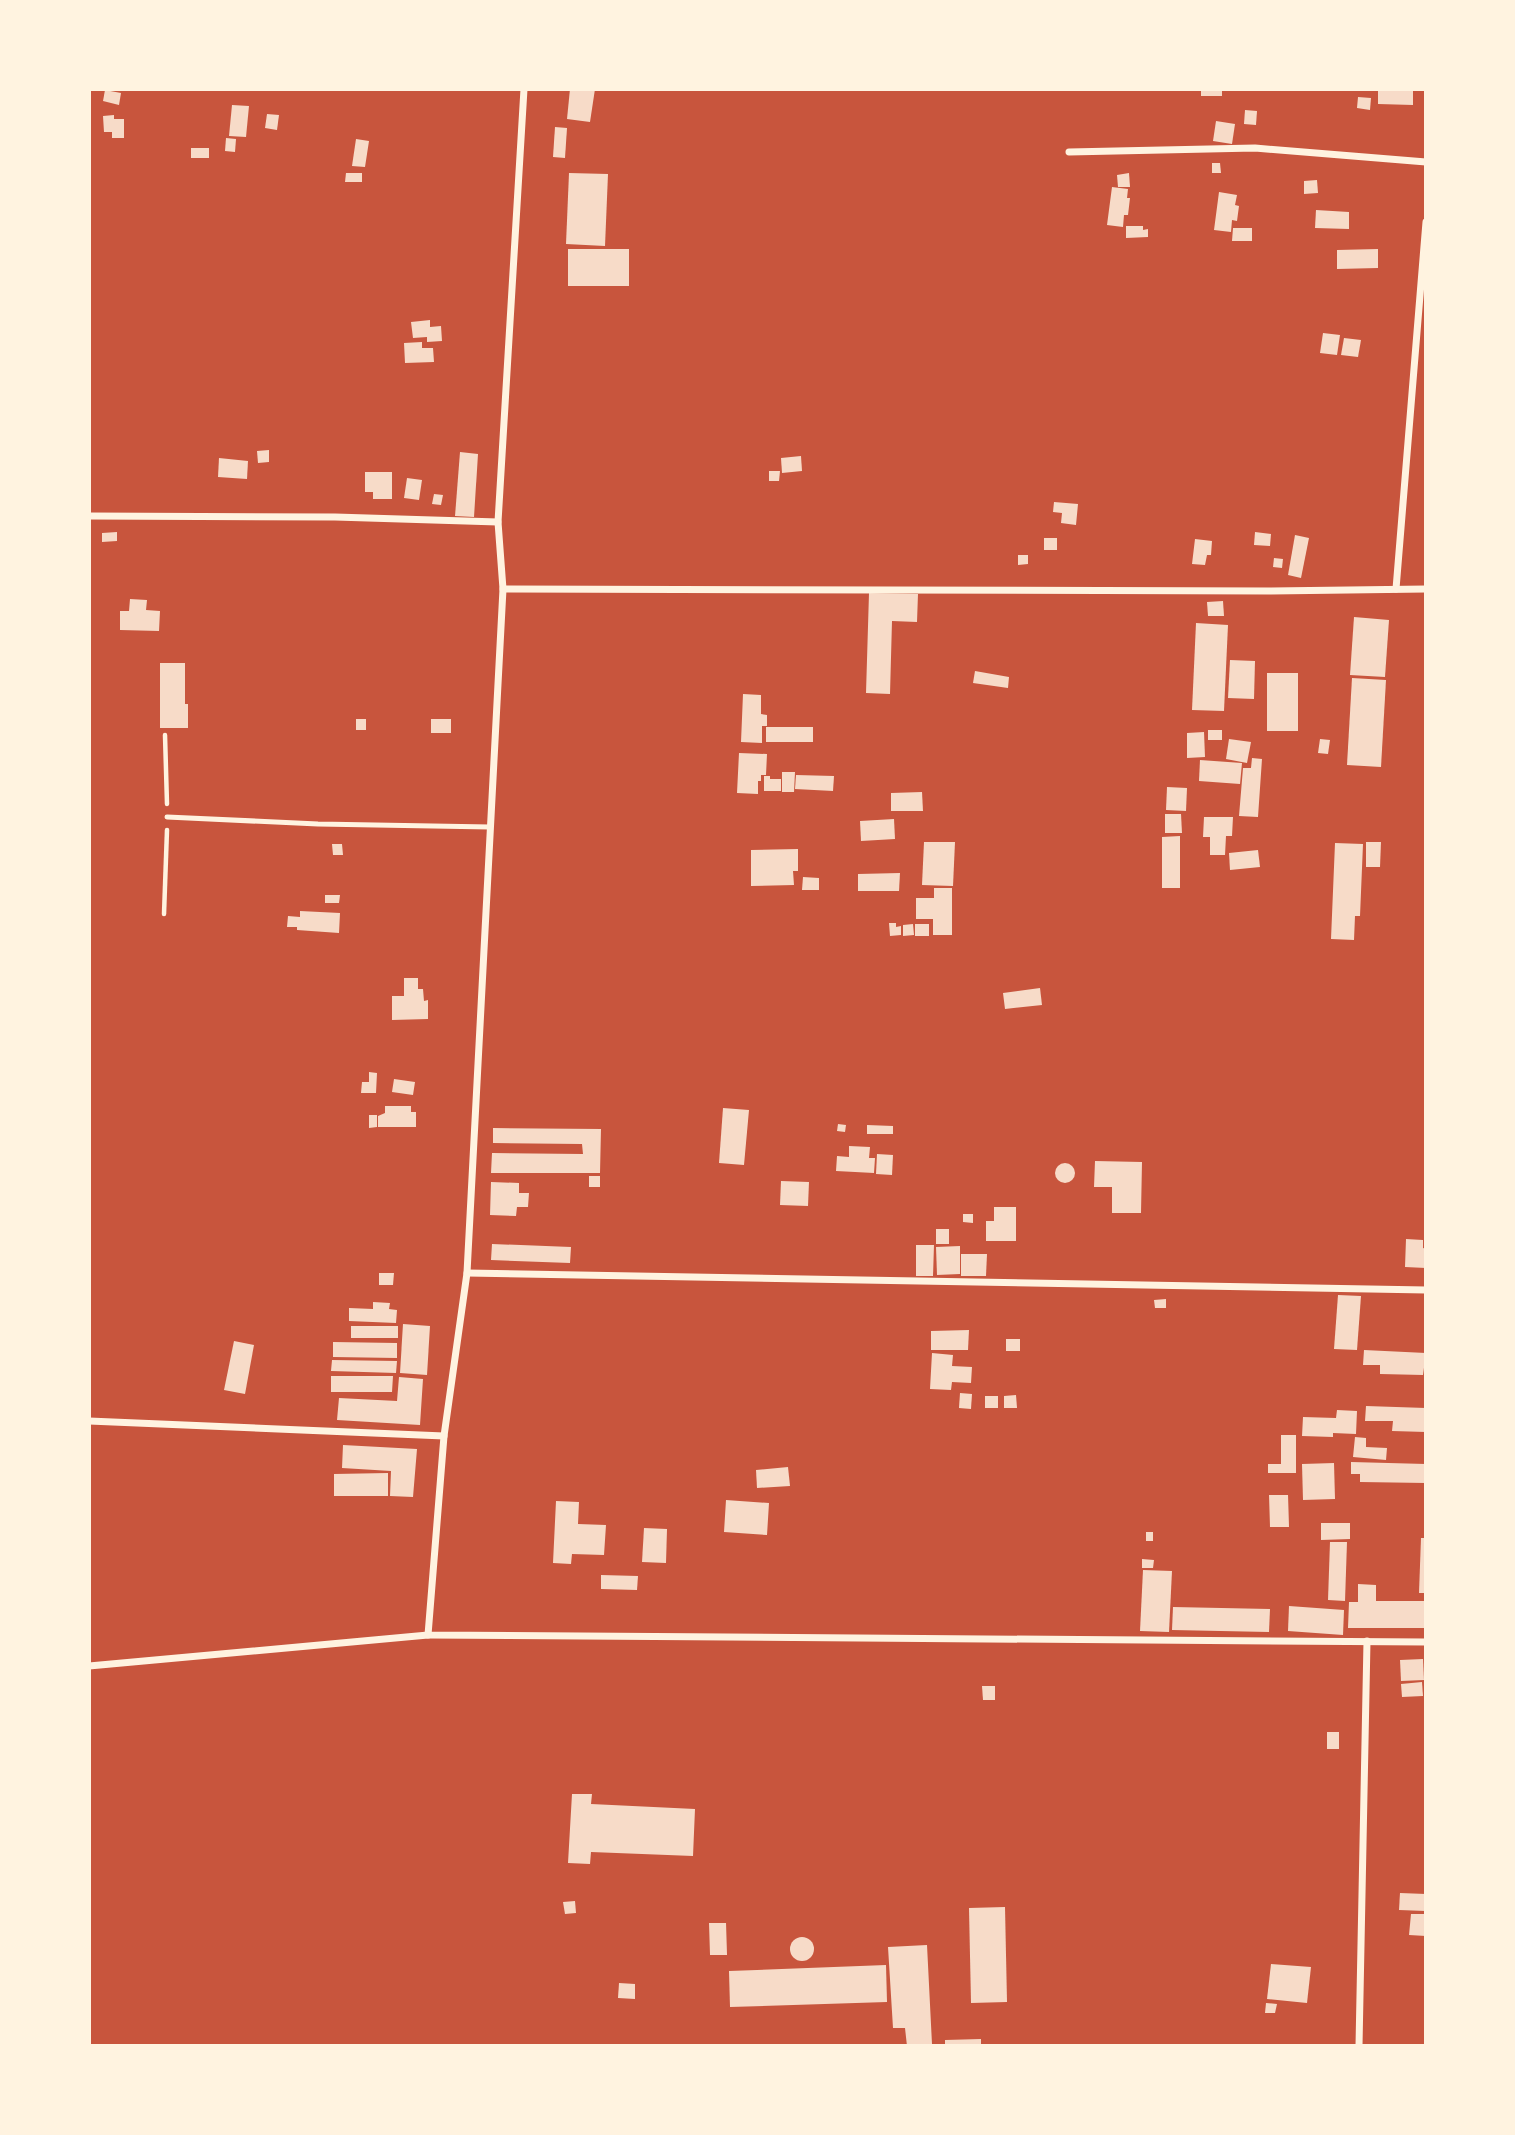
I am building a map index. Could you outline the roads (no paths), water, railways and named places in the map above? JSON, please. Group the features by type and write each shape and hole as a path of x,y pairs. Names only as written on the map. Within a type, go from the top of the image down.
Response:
{"street":[{"path":"428,1635 444,1436 467,1273 503,589 498,522 524,89"},
{"path":"1069,152 1255,148 1426,162"},
{"path":"1396,589 1426,222"},
{"path":"89,516 335,517 498,522"},
{"path":"503,589 1426,589"},
{"path":"467,1273 1426,1290"},
{"path":"89,1421 444,1436"},
{"path":"89,1666 428,1635 1426,1642"},
{"path":"1359,2046 1367,1642"}],"lane":[{"path":"167,817 318,824 490,827"}]}
